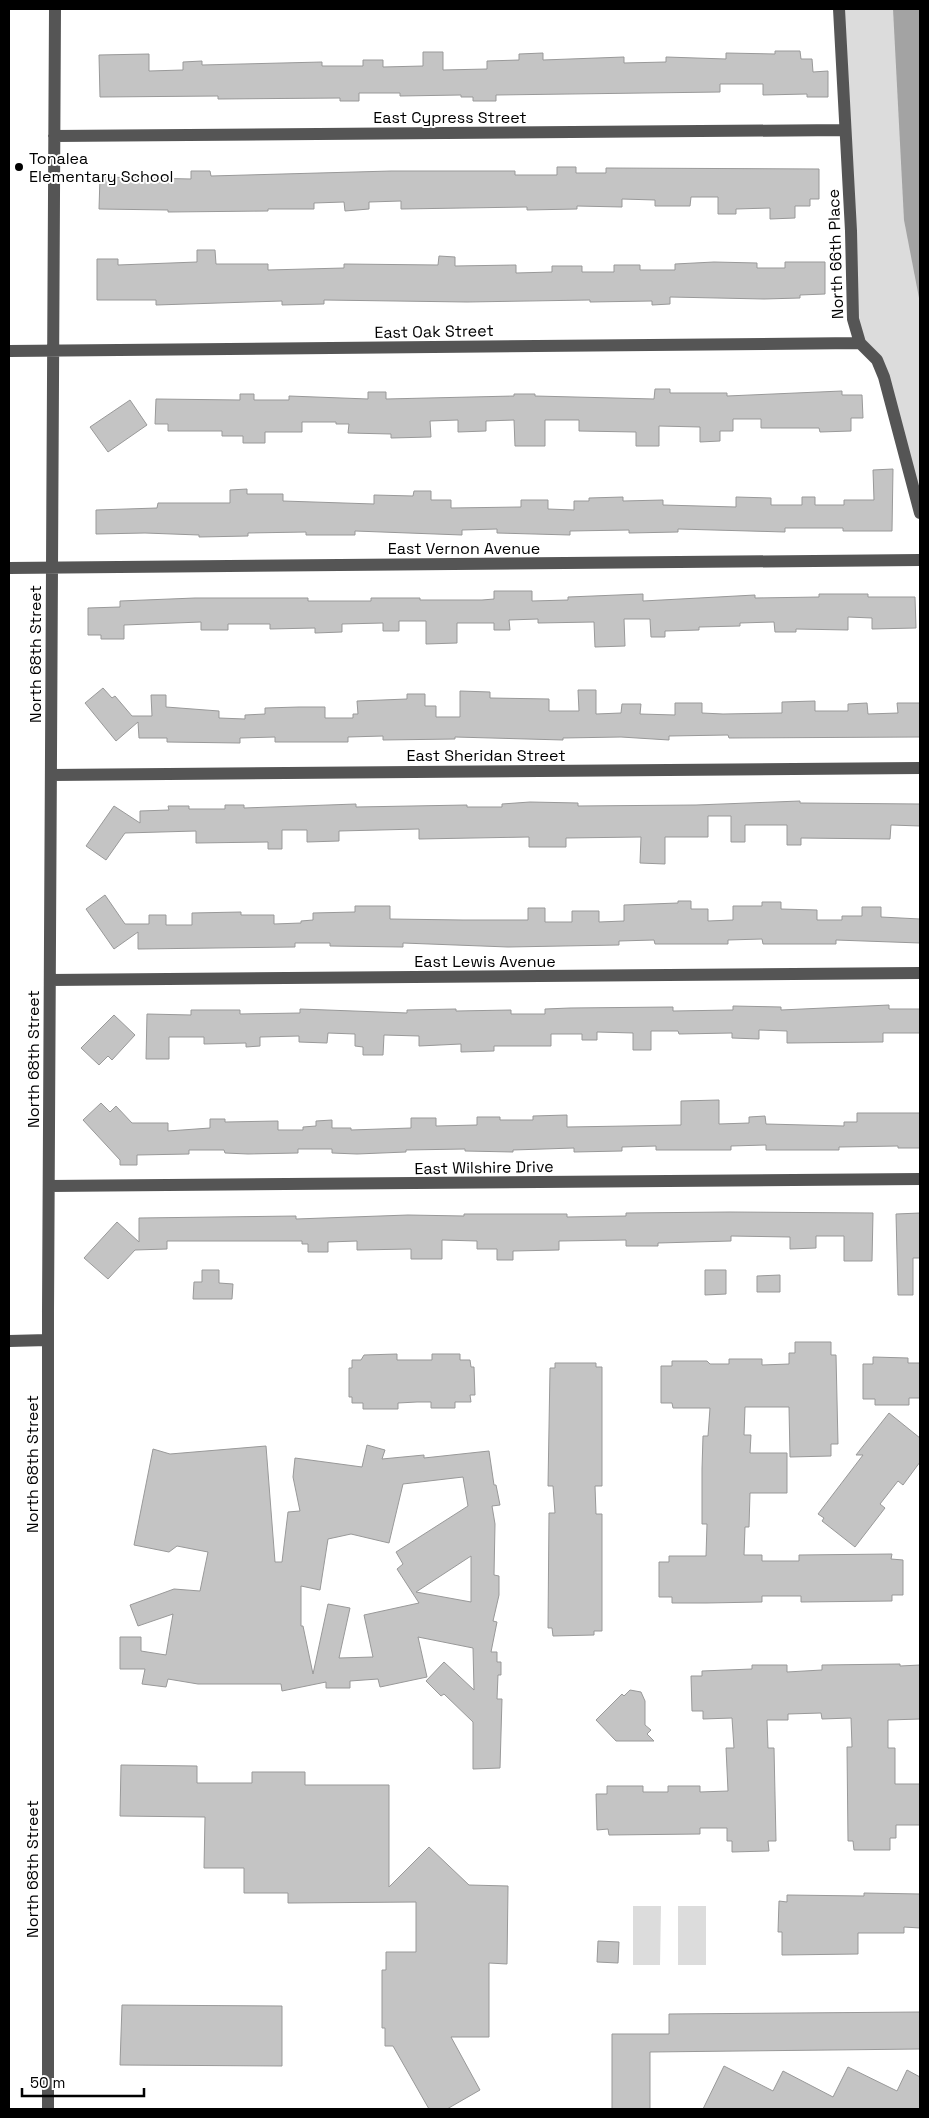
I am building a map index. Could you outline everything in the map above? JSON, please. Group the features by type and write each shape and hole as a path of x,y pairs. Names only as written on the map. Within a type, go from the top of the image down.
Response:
{"street":[{"name":"North 68th Street","path":"48,2109 48,1340 55,9"},
{"name":"North 66th Place","path":"839,9 851,232 853,320 860,343 877,360 884,377 920,513"},
{"name":"East Cypress Street","path":"54,136 845,130"},
{"name":"East Oak Street","path":"9,352 860,343"},
{"name":"East Vernon Avenue","path":"9,568 920,560"},
{"name":"East Sheridan Street","path":"51,775 920,768"},
{"name":"East Lewis Avenue","path":"50,980 920,973"},
{"name":"East Wilshire Drive","path":"49,1186 920,1179"},
{"path":"9,1341 48,1340"}],"shaded area":[{"path":"839,9 920,9 920,513 884,377 860,343"},
{"path":"893,9 920,9 920,303 904,220"},
{"path":"633,1906 661,1906 660,1965 633,1965"},
{"path":"678,1906 706,1906 706,1965 678,1965"}],"building":[{"path":"775,51 800,51 801,59 812,59 813,72 828,71 828,97 807,97 807,94 763,95 763,84 720,84 720,92 496,95 496,101 473,101 473,97 461,97 461,95 400,96 400,93 359,93 359,101 340,101 340,98 218,99 218,96 100,97 99,55 149,54 149,71 183,70 183,62 202,61 202,65 322,62 322,66 363,66 363,60 383,60 383,67 423,66 423,52 443,52 443,70 487,69 487,61 519,60 519,54 543,53 543,60 624,57 624,63 666,62 666,57 726,59 726,53 775,54"},
{"path":"557,167 576,167 576,173 606,173 606,168 819,169 819,199 810,199 810,206 795,206 795,218 770,219 770,208 736,209 736,214 718,214 718,197 691,197 690,206 655,206 655,200 622,199 622,207 577,206 577,209 527,210 527,207 401,209 401,201 369,202 369,209 345,211 344,202 314,203 314,209 268,209 268,211 168,212 168,210 99,209 100,177 191,179 191,171 210,171 211,176 391,171 515,171 515,175 557,175"},
{"path":"197,250 215,250 216,264 268,264 268,270 344,268 344,264 438,265 439,256 455,257 455,266 516,265 516,273 552,272 552,266 582,266 582,272 614,272 614,265 640,265 640,270 675,270 675,264 714,262 757,263 757,268 785,268 785,262 825,262 825,294 800,295 800,298 764,299 670,297 670,304 652,305 652,301 590,302 590,300 467,302 324,300 324,304 282,305 282,301 156,305 156,300 97,300 97,259 118,259 118,265 197,262"},
{"path":"655,389 670,389 670,393 727,393 727,396 842,391 842,395 862,395 863,418 851,418 851,431 820,432 819,428 761,428 761,419 733,419 733,431 720,431 720,441 700,442 700,427 659,426 659,446 636,446 636,432 579,431 579,420 545,420 545,446 515,446 514,420 486,421 486,431 458,432 458,420 430,421 431,437 391,438 391,434 348,433 349,424 302,422 302,432 265,432 265,443 243,443 243,436 222,436 222,431 168,431 168,424 155,424 156,399 240,400 240,394 254,394 254,400 289,400 289,396 368,399 368,392 386,392 386,399 535,394 535,396 654,399"},
{"path":"130,400 147,425 108,452 90,427"},
{"path":"893,469 892,531 843,531 843,528 785,528 785,532 678,529 678,532 629,533 629,530 570,531 570,535 497,533 497,529 462,530 462,535 355,531 355,535 306,535 306,532 248,533 248,536 199,537 199,535 145,533 96,534 96,510 157,508 158,503 230,503 230,490 247,489 247,494 283,494 283,501 374,504 374,495 413,496 414,491 431,491 431,500 451,500 451,508 521,507 521,500 548,500 548,509 574,510 574,501 589,501 589,498 623,497 623,501 663,500 663,505 736,507 736,497 771,498 771,505 802,505 802,497 815,497 815,505 844,505 844,500 874,500 873,470"},
{"path":"494,591 532,591 532,601 568,600 568,597 643,594 643,601 755,595 755,598 819,597 819,594 868,594 868,597 915,597 916,628 872,629 872,618 848,617 848,630 796,629 796,632 775,632 774,622 740,623 740,626 699,627 699,630 665,631 665,637 651,637 650,619 624,619 625,646 595,647 594,622 538,623 538,619 509,620 510,630 494,630 494,623 457,623 457,643 426,644 426,621 399,621 399,631 383,631 383,623 342,624 342,632 315,633 315,628 270,629 270,624 228,624 228,630 201,630 201,622 124,625 124,639 101,639 101,635 88,635 88,608 120,607 120,601 195,598 308,598 308,601 371,601 371,598 482,600 494,599"},
{"path":"103,688 112,698 115,696 132,716 152,716 151,695 166,695 166,707 219,711 219,718 245,719 245,715 265,714 265,708 299,707 325,707 325,718 353,718 353,714 358,714 357,701 407,699 407,694 425,694 425,706 436,706 436,717 460,717 460,691 490,692 490,698 549,699 549,711 579,711 578,690 596,690 596,714 621,713 622,704 641,704 640,714 675,715 675,703 702,703 702,713 782,713 782,702 815,701 815,711 848,711 848,704 867,703 868,714 898,713 897,703 920,703 920,737 729,738 728,735 669,736 669,740 621,737 563,738 563,740 455,737 455,739 383,740 383,736 348,737 348,742 275,742 275,737 240,738 240,743 167,742 167,738 139,738 138,722 116,741 85,703"},
{"path":"800,801 800,803 920,804 920,826 891,825 890,839 801,838 801,845 787,845 787,825 745,825 745,842 731,842 731,816 708,816 708,837 665,837 665,864 640,863 641,837 566,838 566,847 529,847 529,837 419,839 419,829 339,831 339,841 307,842 307,830 282,830 282,849 268,849 268,842 196,843 196,831 125,833 106,860 86,846 114,806 140,823 140,811 169,810 168,806 189,806 189,809 225,809 225,805 244,805 244,808 356,804 356,807 467,805 467,807 502,807 502,804 530,802 578,803 578,806 696,805"},
{"path":"105,895 125,924 149,924 149,915 166,915 166,925 192,925 192,913 241,912 241,915 274,915 274,924 301,923 301,921 313,920 313,913 355,912 355,906 390,906 390,919 463,920 528,920 528,908 545,908 545,922 572,922 572,911 599,911 599,922 624,921 624,905 678,903 678,901 691,901 691,909 708,909 708,921 733,920 733,906 762,906 762,902 781,902 781,909 817,910 817,920 842,920 842,916 862,916 862,907 881,907 881,917 920,919 920,943 836,940 836,944 763,944 762,939 728,940 728,944 655,944 654,940 619,941 619,945 508,947 403,943 403,947 330,946 330,943 295,943 295,947 138,949 138,932 114,949 86,909"},
{"path":"889,1005 889,1009 920,1009 920,1033 883,1033 883,1042 787,1043 787,1031 759,1030 759,1039 732,1038 732,1033 679,1034 678,1031 651,1031 651,1050 633,1050 633,1033 597,1032 597,1040 582,1040 582,1034 551,1034 551,1046 494,1046 494,1051 461,1052 461,1044 419,1046 419,1036 384,1035 383,1055 363,1055 363,1047 355,1046 355,1034 328,1033 327,1043 299,1042 299,1036 260,1037 260,1046 246,1047 246,1043 204,1044 204,1037 169,1037 169,1059 146,1059 147,1014 191,1015 191,1010 240,1010 240,1014 300,1013 300,1009 407,1013 407,1010 456,1009 456,1011 511,1010 511,1014 545,1014 545,1009 570,1008 673,1007 673,1011 733,1010 733,1006 781,1007 781,1010"},
{"path":"114,1015 135,1035 112,1060 108,1056 99,1065 81,1048"},
{"path":"719,1100 719,1124 749,1123 749,1117 765,1116 766,1124 844,1126 844,1122 857,1122 857,1113 920,1113 920,1148 898,1148 898,1146 839,1147 839,1150 766,1150 766,1145 731,1146 731,1150 656,1150 656,1146 622,1147 622,1151 574,1152 574,1148 513,1150 513,1152 465,1151 465,1149 406,1150 406,1152 357,1154 332,1153 332,1149 298,1149 298,1153 248,1154 225,1153 224,1150 189,1150 189,1154 137,1155 137,1165 120,1165 120,1160 83,1120 101,1103 110,1112 116,1106 132,1123 168,1123 168,1131 210,1128 210,1119 225,1119 225,1122 278,1121 278,1130 303,1130 303,1127 316,1126 316,1121 332,1120 332,1128 351,1128 351,1130 411,1128 411,1118 436,1118 436,1126 477,1125 477,1117 500,1117 500,1120 533,1120 533,1116 567,1115 567,1127 681,1125 681,1101"},
{"path":"626,1213 873,1213 872,1261 844,1261 844,1236 816,1236 816,1248 790,1249 790,1237 731,1236 731,1241 658,1243 658,1246 626,1246 626,1240 559,1241 559,1250 513,1251 513,1260 497,1260 497,1249 477,1249 477,1241 442,1240 442,1259 411,1259 411,1249 357,1250 357,1241 328,1242 328,1252 308,1252 308,1244 302,1244 302,1241 167,1241 167,1249 135,1250 108,1279 84,1258 117,1222 139,1242 139,1218 296,1216 296,1219 408,1215 464,1216 464,1214 567,1214 567,1217 626,1216"},
{"path":"920,1213 920,1258 913,1258 913,1295 898,1295 896,1214"},
{"path":"202,1270 219,1270 219,1283 233,1284 232,1299 193,1299 194,1282 202,1282"},
{"path":"705,1270 726,1270 726,1294 705,1295"},
{"path":"780,1275 780,1292 757,1292 757,1276"},
{"path":"795,1342 831,1342 831,1355 836,1355 838,1444 831,1444 831,1456 790,1457 789,1407 745,1407 744,1435 751,1435 750,1453 787,1453 787,1493 750,1493 749,1527 745,1527 744,1555 762,1555 762,1561 799,1561 799,1555 892,1554 891,1559 903,1560 903,1595 892,1595 892,1601 801,1602 801,1596 762,1596 762,1602 706,1603 672,1603 672,1597 659,1597 659,1562 669,1562 669,1556 706,1556 707,1524 702,1524 702,1469 703,1436 708,1436 710,1408 673,1408 672,1403 661,1403 661,1366 672,1366 672,1361 707,1361 710,1364 729,1364 729,1359 762,1359 762,1365 789,1364 789,1353 795,1353"},
{"path":"397,1354 397,1360 432,1360 432,1354 460,1354 460,1360 470,1360 471,1367 474,1367 475,1395 470,1395 471,1402 455,1402 455,1408 431,1408 431,1402 398,1403 398,1409 363,1409 363,1403 352,1403 352,1397 349,1397 349,1368 352,1368 352,1360 361,1360 364,1355"},
{"path":"873,1357 908,1358 908,1363 920,1363 920,1398 909,1398 909,1405 875,1405 875,1399 863,1399 863,1364 873,1364"},
{"path":"555,1363 596,1363 596,1367 602,1367 602,1486 595,1486 596,1514 602,1514 602,1631 594,1631 594,1635 553,1636 552,1628 548,1628 549,1513 555,1513 553,1486 548,1486 550,1368 555,1368"},
{"path":"889,1413 920,1438 920,1462 903,1485 898,1481 880,1504 885,1508 855,1547 822,1521 824,1518 818,1514 863,1455 856,1455"},
{"path":"367,1445 385,1450 382,1459 424,1455 424,1458 489,1451 494,1485 496,1485 500,1505 492,1506 495,1524 494,1575 499,1576 499,1595 493,1621 497,1622 491,1652 497,1652 497,1662 501,1662 501,1675 498,1675 497,1699 502,1699 500,1768 473,1769 473,1722 444,1694 441,1696 426,1681 444,1662 474,1690 473,1648 418,1637 427,1677 380,1687 378,1679 350,1681 350,1688 326,1688 326,1682 282,1691 281,1684 198,1684 168,1679 166,1687 142,1684 145,1669 120,1669 120,1637 141,1637 141,1651 166,1655 173,1614 138,1626 130,1605 174,1589 200,1591 208,1552 177,1546 169,1552 134,1545 153,1449 170,1454 266,1446 275,1562 282,1562 288,1512 300,1511 293,1477 295,1458 362,1467","holes":["463,1477 468,1506 396,1552 403,1564 397,1569 419,1603 364,1615 373,1657 339,1658 350,1608 328,1604 313,1674 303,1626 301,1626 301,1586 320,1590 328,1539 351,1534 389,1543 403,1484","471,1556 471,1602 416,1592"]},
{"path":"900,1664 900,1666 920,1665 920,1719 888,1720 888,1748 895,1748 895,1784 920,1784 920,1825 896,1825 896,1838 890,1838 890,1850 854,1850 853,1841 848,1841 847,1747 852,1747 851,1718 822,1719 821,1713 788,1714 788,1720 767,1720 768,1748 774,1748 776,1841 768,1841 769,1851 732,1852 732,1841 727,1841 727,1828 700,1828 700,1834 609,1835 608,1829 597,1830 596,1794 607,1794 607,1786 643,1786 643,1792 668,1792 668,1786 700,1786 700,1792 728,1791 726,1748 734,1748 732,1718 703,1719 703,1711 692,1711 691,1676 702,1676 702,1671 752,1669 752,1665 787,1665 787,1672 822,1670 822,1665"},
{"path":"630,1690 641,1692 645,1701 645,1725 651,1730 647,1734 654,1741 616,1741 596,1720 622,1694 624,1696"},
{"path":"121,1765 197,1766 197,1783 252,1783 252,1772 305,1772 305,1785 389,1785 389,1887 429,1847 469,1885 508,1886 507,1964 489,1963 489,2037 451,2037 480,2090 447,2109 429,2109 393,2046 385,2046 385,2028 382,2028 382,1970 386,1970 386,1952 416,1952 416,1902 288,1903 288,1893 244,1893 244,1868 204,1868 205,1817 120,1816"},
{"path":"864,1893 920,1894 920,1928 904,1927 904,1933 858,1933 858,1954 782,1955 782,1932 778,1932 779,1901 787,1902 787,1895 864,1896"},
{"path":"598,1941 619,1942 618,1963 597,1962"},
{"path":"122,2005 282,2006 282,2066 120,2065"},
{"path":"920,2012 920,2049 650,2052 650,2109 612,2109 612,2034 669,2034 669,2014"},
{"path":"724,2066 773,2091 783,2071 833,2097 848,2067 897,2091 907,2070 920,2077 920,2109 703,2109"}],"place":[{"name":"Tonalea Elementary School","path":"19,167"}]}
